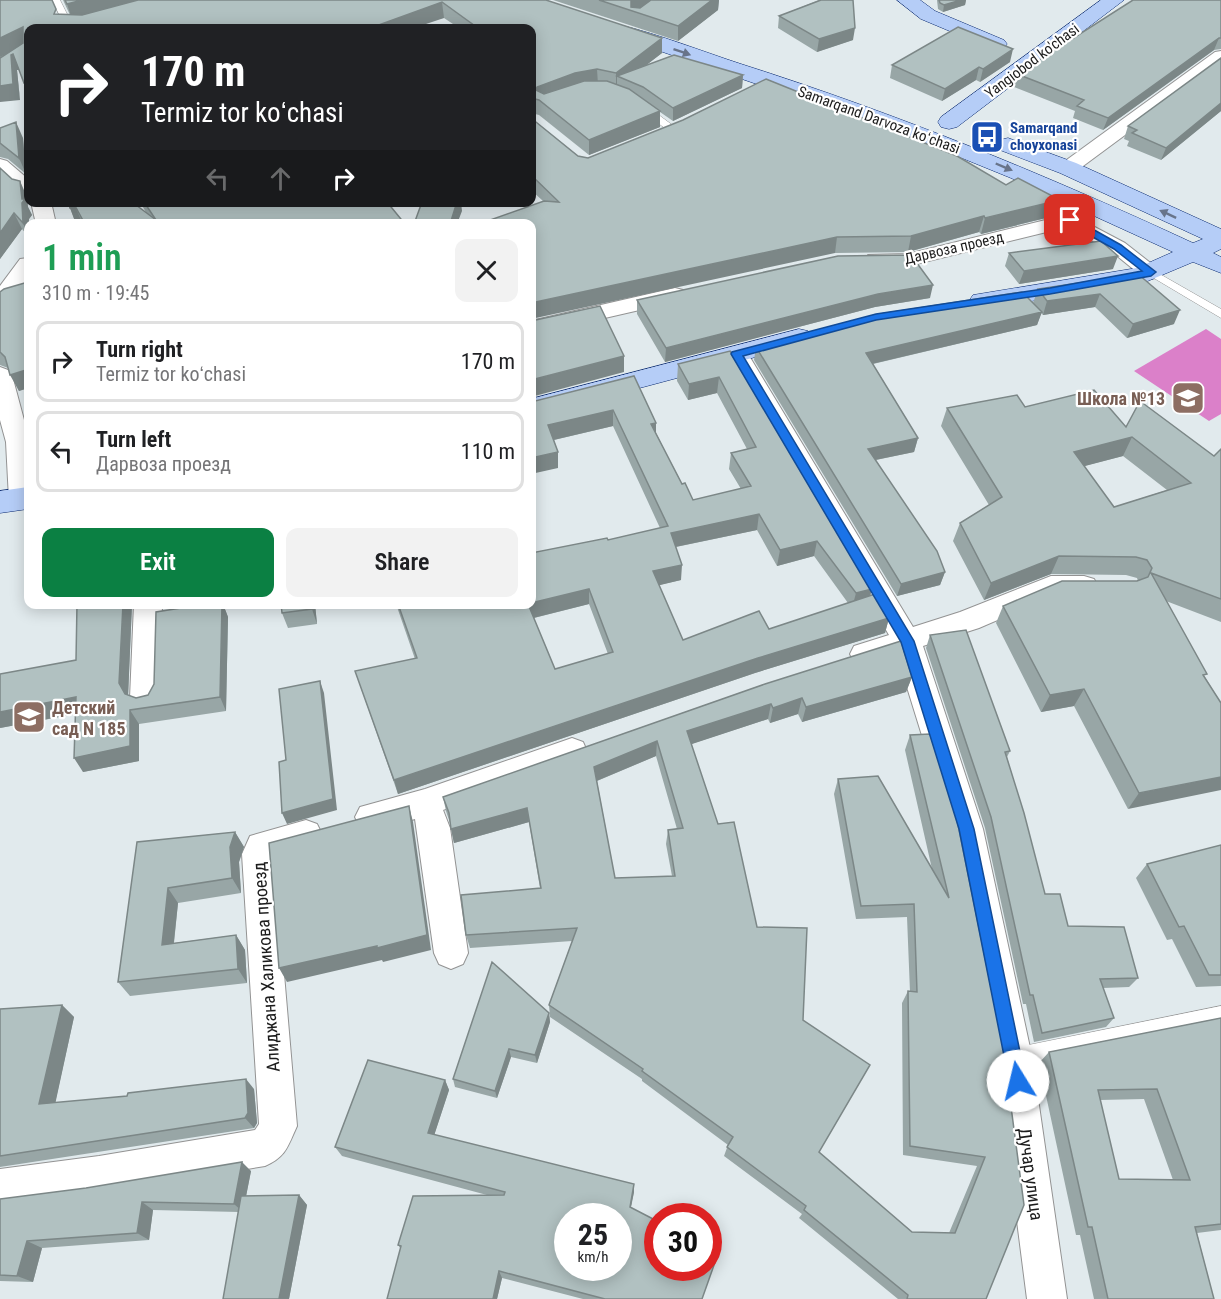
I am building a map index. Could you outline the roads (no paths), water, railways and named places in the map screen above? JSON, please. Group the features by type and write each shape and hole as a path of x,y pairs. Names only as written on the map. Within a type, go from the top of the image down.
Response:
{"main road":[{"path":"907,0 941,22 1032,58"},
{"name":"Yangiobod ko'chasi","path":"968,129 1032,58 1114,0"},
{"name":"Samarqand Darvoza koʻchasi","path":"616,13 968,129 1068,168 1221,239"},
{"name":"Samarqand Darvoza koʻchasi","path":"595,23 772,81 950,144 1047,185 1221,266"},
{"path":"957,305 1151,272 1221,239"},
{"path":"536,407 822,331"}],"street":[{"path":"85,24 92,22"},
{"path":"1068,168 1221,56"},
{"path":"748,94 772,81"},
{"path":"652,139 681,127"},
{"path":"0,165 24,186"},
{"name":"Дарвоза проезд","path":"859,259 899,262 1070,220 1118,247 1151,272"},
{"path":"0,301 24,269"},
{"path":"536,327 691,292"},
{"name":"Дучар улица","path":"736,354 907,641 967,829 1014,1057 1047,1299"},
{"path":"0,375 23,441 17,500"},
{"path":"832,664 969,620 1051,586 1114,587"},
{"path":"145,698 148,609"},
{"name":"Алиджана Халикова проезд","path":"0,1188 99,1175 265,1147 278,1126 258,854 261,846 425,803 602,741"},
{"path":"425,803 434,828 451,953"}],"lane":[{"path":"56,0 68,24"},
{"path":"634,100 681,127"},
{"path":"1151,272 1221,314"},
{"path":"1014,1057 1221,1015"}],"place":[{"name":"Samarqand choyxonasi","path":"987,137"},
{"name":"Школа №13","path":"1188,398"},
{"name":"Детский сад N 185","path":"29,717"}]}
